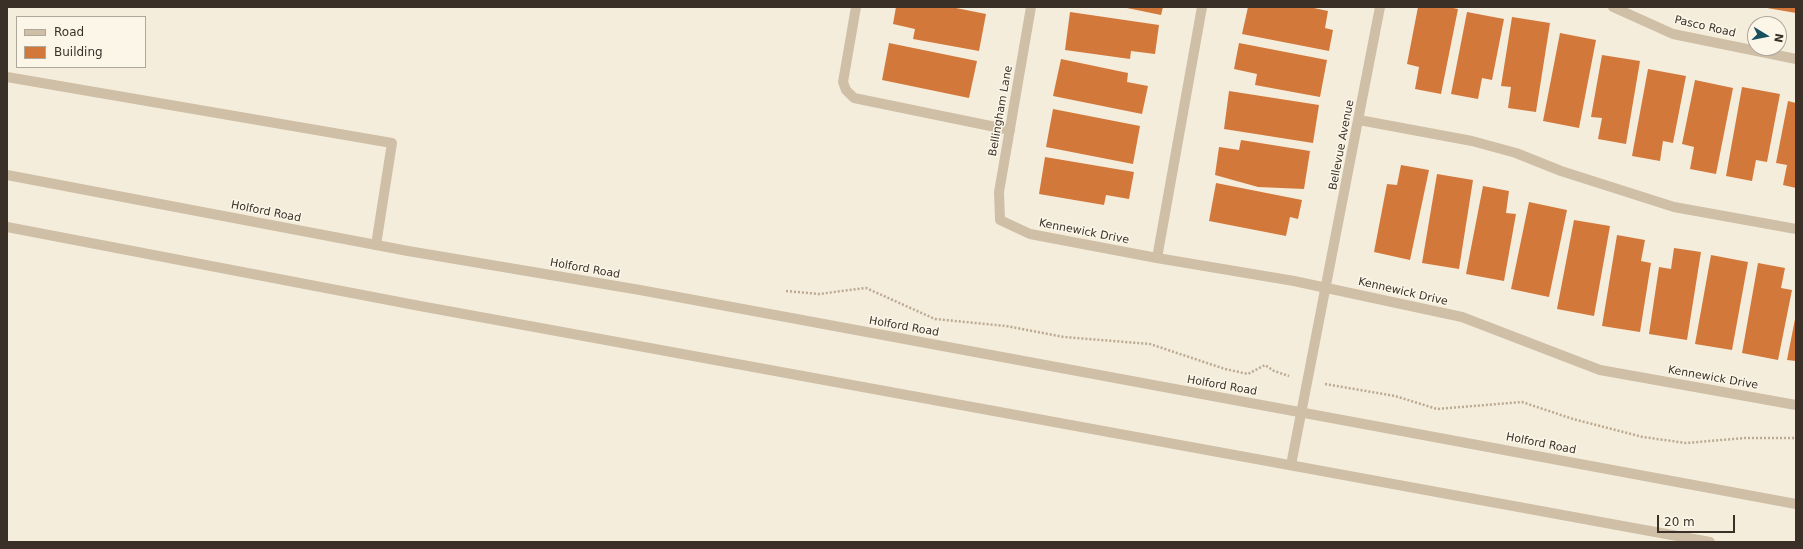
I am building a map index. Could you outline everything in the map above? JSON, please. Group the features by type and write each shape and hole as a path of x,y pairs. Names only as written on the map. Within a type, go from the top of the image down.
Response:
{"street":[{"path":"856,7 843,82 846,90 854,98 1010,130"},
{"name":"Bellingham Lane","path":"1000,220 999,192 1031,7"},
{"path":"1157,258 1202,7"},
{"name":"Bellevue Avenue","path":"1291,465 1327,288 1380,7"},
{"name":"Pasco Road","path":"1613,7 1673,34 1796,59"},
{"path":"7,77 392,143 376,245"},
{"path":"1359,120 1472,141 1502,149 1561,171 1674,207 1796,229"},
{"name":"Holford Road","path":"7,175 376,245 647,292 1796,504"},
{"name":"Kennewick Drive","path":"1000,220 1030,234 1327,288 1462,317 1600,370 1796,405"},
{"path":"7,227 420,306 1710,542"}],"path":[{"path":"786,291 819,294 866,288 935,319 1006,326 1064,337 1150,344 1225,369 1248,374 1265,365 1274,371 1285,375"},
{"path":"1331,385 1395,396 1437,409 1522,402 1573,419 1635,435 1686,443 1745,438 1796,438"}],"building":[{"path":"896,7 951,7 986,14 979,51 913,39 915,29 893,24"},
{"path":"1122,7 1163,7 1161,15"},
{"path":"1248,7 1309,7 1328,11 1325,28 1333,30 1329,51 1242,34"},
{"path":"1418,7 1448,7 1458,9 1441,94 1415,89 1419,67 1407,64"},
{"path":"1796,7 1796,13 1767,8"},
{"path":"1070,12 1159,25 1155,54 1131,51 1130,59 1065,50"},
{"path":"1467,12 1504,19 1492,80 1482,78 1478,99 1451,94"},
{"path":"1512,17 1550,23 1536,112 1508,108 1511,87 1501,86"},
{"path":"1560,33 1596,40 1579,128 1543,121"},
{"path":"889,43 977,61 969,98 882,80"},
{"path":"1239,43 1327,60 1320,97 1255,85 1257,74 1234,69"},
{"path":"1602,55 1640,61 1626,144 1598,139 1602,118 1591,117"},
{"path":"1061,59 1128,73 1127,82 1148,86 1142,114 1053,96"},
{"path":"1648,69 1686,76 1673,143 1663,141 1660,161 1632,156"},
{"path":"1695,80 1733,88 1716,174 1690,169 1694,147 1682,144"},
{"path":"1742,87 1780,94 1767,162 1756,160 1752,181 1726,176"},
{"path":"1229,91 1319,105 1313,143 1224,129"},
{"path":"1788,101 1796,103 1796,188 1783,185 1787,165 1776,163"},
{"path":"1053,109 1140,126 1133,164 1046,147"},
{"path":"1241,140 1310,151 1304,189 1258,187 1215,175 1219,147 1239,150"},
{"path":"1045,157 1134,172 1129,199 1106,195 1104,205 1039,194"},
{"path":"1401,165 1429,170 1410,260 1374,252 1387,184 1397,185"},
{"path":"1437,174 1473,180 1459,269 1422,263"},
{"path":"1216,183 1302,200 1298,219 1290,217 1286,236 1209,221"},
{"path":"1483,186 1509,191 1506,213 1516,214 1504,281 1466,274"},
{"path":"1529,202 1567,210 1549,297 1511,289"},
{"path":"1574,220 1610,226 1594,316 1557,309"},
{"path":"1617,235 1645,240 1641,261 1651,263 1640,332 1602,326"},
{"path":"1674,248 1701,252 1687,340 1649,334 1659,267 1671,269"},
{"path":"1711,255 1748,262 1732,350 1695,344"},
{"path":"1758,263 1785,268 1781,288 1792,290 1778,360 1742,353"},
{"path":"1796,319 1796,361 1787,360"}]}
